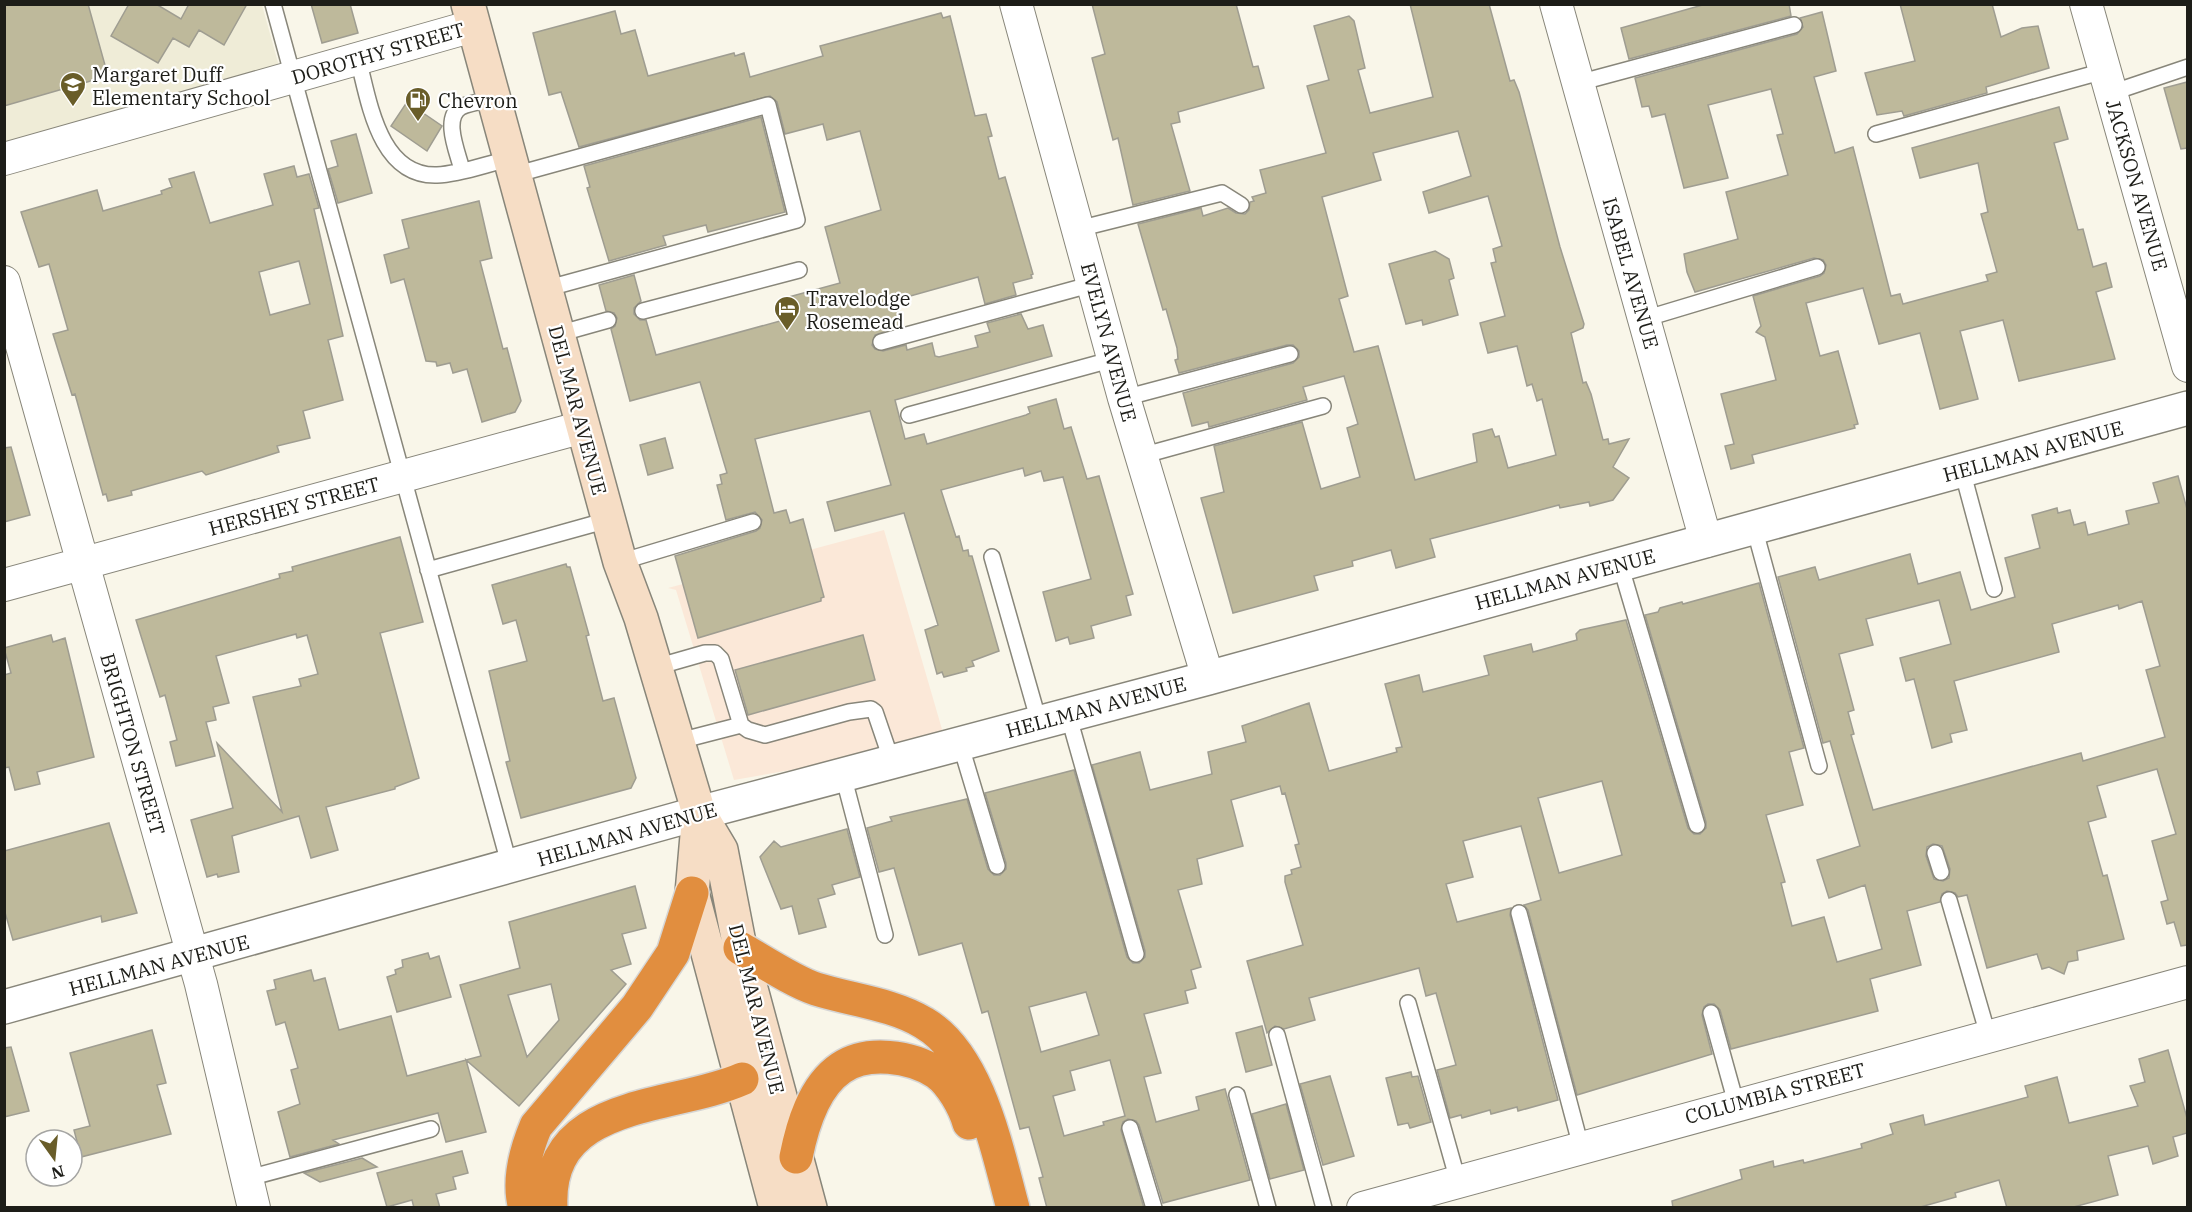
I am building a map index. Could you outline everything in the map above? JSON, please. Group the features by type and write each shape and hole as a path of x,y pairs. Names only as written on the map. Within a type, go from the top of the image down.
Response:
{"highway":[{"path":"525,1208 523,1175 528,1145 536,1126 637,1008 673,953 692,893"},
{"path":"740,948 813,988 889,1009 925,1023 951,1046 988,1116 1012,1208"},
{"path":"796,1157 803,1122 824,1088 841,1068 870,1057 900,1059 938,1074 964,1107 993,1208"},
{"path":"551,1208 550,1193 558,1159 580,1133 609,1116 646,1105 721,1089 742,1080"}],"main road":[{"name":"DEL MAR AVENUE","path":"471,15 620,562 641,618 699,813 721,850 740,948 810,1208"},
{"name":"DEL MAR AVENUE","path":"699,813 692,893 776,1208"}],"street":[{"name":"EVELYN AVENUE","path":"1016,4 1124,398 1208,678"},
{"name":"ISABEL AVENUE","path":"1556,4 1706,541"},
{"name":"JACKSON AVENUE","path":"2086,4 2187,366"},
{"name":"DOROTHY STREET","path":"4,159 358,59 471,15"},
{"name":"BRIGHTON STREET","path":"4,282 193,956 250,1193"},
{"name":"HELLMAN AVENUE","path":"4,1007 699,813 1208,678 2187,408"},
{"name":"HERSHEY STREET","path":"4,585 583,427"},
{"name":"COLUMBIA STREET","path":"1363,1208 1736,1103 2187,982"}],"lane":[{"path":"273,4 510,867"},
{"path":"1578,83 1794,25"},
{"path":"358,59 376,126 391,153 407,167 424,174 438,175 462,170 512,167 768,105 798,220 545,289"},
{"path":"1876,134 2107,82 2187,67"},
{"path":"462,170 452,129 452,117 460,108 493,99"},
{"path":"1078,229 1222,193 1241,205"},
{"path":"1644,319 1817,267"},
{"path":"643,311 799,270"},
{"path":"881,342 1093,284"},
{"path":"558,334 608,320"},
{"path":"1124,398 1290,354"},
{"path":"909,415 1113,359"},
{"path":"1141,456 1323,406"},
{"path":"1962,470 1994,589"},
{"path":"428,570 608,520"},
{"path":"620,562 753,522"},
{"path":"1754,527 1819,766"},
{"path":"992,557 1053,718 1136,954"},
{"path":"1620,564 1697,825"},
{"path":"656,667 705,653 715,653 721,659 741,725"},
{"path":"679,741 741,725 765,735 849,712 871,709 875,712 892,762"},
{"path":"960,743 997,866"},
{"path":"843,775 885,935"},
{"path":"1935,853 1941,872"},
{"path":"1949,900 1988,1035"},
{"path":"1519,913 1581,1147"},
{"path":"1408,1003 1458,1181"},
{"path":"1711,1013 1736,1103"},
{"path":"1277,1035 1324,1208"},
{"path":"1238,1095 1268,1208"},
{"path":"1130,1128 1154,1208"},
{"path":"250,1193 431,1129"}],"shaded area":[{"name":"Margaret Duff Elementary School","path":"5,5 262,5 280,70 5,145"},
{"path":"884,530 946,743 734,780 676,590 668,588"}],"building":[{"path":"4,4 88,4 108,76 4,106"},
{"path":"129,4 156,4 181,19 189,4 247,4 224,45 199,30 189,47 173,38 158,63 111,36"},
{"path":"311,4 350,4 358,33 322,43"},
{"path":"1092,4 1236,4 1253,67 1258,66 1264,88 1178,112 1180,122 1171,124 1190,191 1133,205 1118,138 1113,140 1092,58 1105,54"},
{"path":"1410,4 1489,4 1510,81 1514,80 1519,92 1560,247 1584,324 1583,328 1571,333 1583,383 1586,382 1591,394 1603,440 1608,439 1609,444 1629,439 1613,467 1629,478 1613,500 1590,506 1589,502 1560,508 1559,505 1430,539 1435,557 1396,568 1391,550 1352,561 1353,566 1314,576 1318,590 1233,613 1201,498 1224,492 1214,446 1302,422 1321,489 1360,477 1347,428 1358,424 1344,376 1303,387 1307,400 1209,427 1208,422 1192,426 1183,393 1293,363 1299,357 1299,351 1293,345 1287,345 1179,373 1175,360 1178,359 1177,348 1166,309 1163,310 1138,224 1201,208 1203,216 1228,208 1236,213 1245,214 1249,210 1250,202 1254,201 1252,197 1266,193 1260,170 1326,153 1307,86 1329,80 1314,26 1349,16 1354,21 1365,68 1358,70 1370,113 1433,97","holes":["1458,131 1471,176 1423,192 1429,213 1488,196 1502,246 1493,249 1496,262 1491,263 1505,316 1480,323 1488,353 1517,346 1527,386 1532,384 1537,401 1542,399 1556,455 1508,468 1499,436 1495,437 1492,429 1473,434 1477,462 1415,480 1378,346 1354,352 1339,299 1348,296 1322,197 1381,180 1373,153"]},
{"path":"1706,4 1789,4 1791,16 1629,59 1621,28"},
{"path":"1900,4 1992,4 2001,37 2022,28 2038,26 2049,68 1986,87 1987,93 1904,116 1902,111 1877,115 1865,73 1915,61"},
{"path":"615,11 621,34 635,30 648,76 734,53 735,56 744,53 750,77 823,56 820,46 941,13 943,18 950,16 975,116 986,114 992,136 988,137 999,179 1005,177 1033,274 1032,278 1013,283 1016,295 985,304 978,277 896,300 900,327 875,335 872,345 875,349 883,351 906,345 907,350 932,343 935,356 939,357 978,347 975,336 990,332 987,323 1021,314 1028,329 1043,325 1052,356 895,400 905,439 924,434 927,444 1026,415 1030,413 1028,407 1056,399 1064,429 1071,427 1087,479 1099,476 1133,594 1126,596 1131,615 1091,626 1094,638 1070,644 1068,637 1056,641 1043,592 1091,579 1063,477 1044,481 1041,471 1025,476 1023,468 941,490 956,537 959,536 963,551 968,550 969,556 972,556 999,651 972,661 974,666 966,668 967,671 944,677 942,672 937,674 925,630 938,625 904,513 835,531 827,502 891,485 870,411 755,439 774,513 786,510 790,523 803,519 824,597 821,601 698,638 675,556 756,531 760,528 762,520 755,512 726,520 717,485 722,484 720,475 727,473 700,382 630,401 611,329 615,326 617,318 614,313 606,311 599,285 634,275 641,301 634,308 634,314 640,320 646,320 656,355 791,318 785,298 840,283 825,227 881,210 860,131 827,140 823,124 785,134 777,102 770,96 579,147 561,92 549,95 533,33"},
{"path":"1822,12 1836,71 1814,77 1835,153 1853,147 1891,296 1900,294 1903,304 1988,281 1986,275 1997,272 1981,214 1988,212 1978,163 1920,178 1912,148 2059,107 2068,139 2054,143 2078,230 2083,229 2093,267 2106,263 2112,287 2096,292 2115,359 2019,381 2003,320 1960,331 1978,399 1940,409 1920,333 1879,344 1863,288 1806,303 1820,356 1838,351 1858,424 1854,425 1855,428 1752,455 1754,463 1731,469 1725,446 1734,444 1721,394 1776,380 1765,337 1756,332 1761,326 1753,296 1820,276 1824,273 1826,265 1823,260 1814,258 1695,292 1687,272 1684,254 1738,239 1726,192 1788,175 1777,135 1783,134 1771,89 1708,105 1728,178 1684,188 1665,114 1652,117 1649,106 1642,107 1635,78 1797,34 1803,27 1800,18"},
{"path":"2187,82 2187,148 2181,149 2164,88"},
{"path":"407,102 442,126 427,151 391,126"},
{"path":"761,117 785,212 708,232 706,225 663,236 666,245 609,261 587,188 590,187 584,166"},
{"path":"356,134 372,193 338,203 328,169 338,166 331,141"},
{"path":"294,166 297,177 309,174 319,208 314,209 343,336 328,340 343,400 303,411 310,438 277,446 279,452 206,475 202,471 131,491 132,495 108,501 106,494 103,495 75,394 72,395 53,334 68,330 49,264 39,267 21,212 97,190 103,211 162,194 161,191 172,187 169,179 194,172 210,223 273,205 264,174","holes":["299,261 310,304 270,315 259,272"]},
{"path":"479,201 492,258 480,261 503,349 507,348 521,401 515,412 482,422 467,369 453,373 450,363 437,366 436,362 426,361 404,279 391,283 384,255 409,248 402,220"},
{"path":"1435,251 1449,259 1454,278 1449,280 1458,315 1423,325 1422,320 1406,324 1389,264"},
{"path":"665,438 673,468 648,475 640,445"},
{"path":"11,447 30,515 4,522 4,448"},
{"path":"2178,476 2187,509 2187,945 2181,946 2174,922 2167,924 2161,902 2168,900 2152,841 2176,834 2157,769 2097,786 2106,817 2088,822 2103,876 2107,875 2124,939 2077,951 2078,960 2068,962 2064,974 2049,967 2042,969 2037,954 1987,968 1967,895 1958,897 1955,893 1947,891 1942,894 1940,902 1907,911 1921,965 1870,979 1878,1011 1731,1049 1720,1010 1714,1004 1708,1004 1704,1007 1702,1015 1712,1054 1577,1095 1528,910 1524,905 1541,900 1521,826 1463,841 1473,877 1446,884 1457,922 1511,908 1510,915 1558,1100 1518,1111 1517,1107 1491,1114 1490,1110 1462,1118 1461,1115 1450,1118 1437,1070 1456,1065 1436,993 1426,996 1419,968 1309,998 1315,1020 1284,1029 1275,1026 1267,1033 1247,961 1303,945 1285,882 1285,876 1292,874 1291,870 1301,867 1295,845 1299,844 1285,793 1282,794 1280,786 1231,800 1243,846 1197,859 1202,884 1178,890 1201,967 1191,970 1196,988 1185,991 1188,1003 1144,1014 1161,1073 1144,1077 1156,1122 1199,1110 1196,1097 1225,1089 1250,1180 1163,1203 1139,1125 1136,1121 1128,1119 1123,1122 1121,1130 1144,1208 1047,1208 1039,1178 1043,1177 1029,1127 1020,1129 988,1011 982,1013 962,943 919,955 894,868 879,872 867,828 892,821 890,817 967,799 988,869 994,875 1000,875 1006,869 1006,863 985,793 1074,770 1127,957 1133,963 1139,963 1145,957 1145,951 1092,765 1140,752 1150,790 1212,774 1208,752 1246,742 1242,726 1309,703 1329,771 1397,752 1396,748 1402,747 1385,684 1419,675 1423,692 1489,675 1484,656 1531,644 1533,652 1577,640 1576,634 1580,630 1626,620 1688,828 1694,834 1700,834 1706,828 1706,822 1645,615 1658,612 1660,608 1759,583 1804,748 1789,752 1803,805 1766,815 1785,882 1781,883 1792,926 1824,917 1837,962 1882,949 1865,885 1829,898 1817,860 1860,846 1830,741 1823,743 1778,577 1815,567 1819,580 1910,554 1918,584 1960,572 1971,610 2015,597 2005,558 2040,548 2032,515 2057,508 2058,513 2070,510 2074,525 2085,522 2088,535 2129,524 2126,511 2159,503 2153,483","holes":["1939,600 1951,644 1900,658 1906,681 1914,679 1932,748 1952,742 1950,734 1967,730 1954,681 2059,652 2052,624 2118,605 2119,609 2142,601 2160,666 2146,670 2165,737 2083,761 2081,753 1873,810 1851,735 1854,734 1848,712 1854,710 1839,654 1873,645 1866,619","1602,781 1622,855 1559,873 1538,798","1933,844 1942,846 1950,869 1949,878 1943,881 1934,879 1926,856 1927,847","1086,992 1099,1035 1041,1052 1029,1007","1110,1060 1125,1116 1103,1122 1104,1125 1064,1136 1053,1096 1075,1090 1070,1071"]},
{"path":"400,537 423,622 380,633 419,778 395,787 395,789 326,807 338,850 311,858 299,816 232,836 239,872 207,877 191,820 233,808 217,743 282,812 253,697 301,686 299,679 318,674 307,635 297,638 296,634 216,656 229,703 213,707 216,720 206,722 215,756 176,766 170,742 177,740 165,695 160,697 136,620 280,578 279,574 293,571 292,567"},
{"path":"566,564 570,567 589,635 586,636 603,701 614,698 636,778 631,788 521,818 506,762 510,761 489,671 527,661 516,620 503,624 492,585"},
{"path":"51,635 53,642 65,638 94,757 37,772 40,784 15,790 9,767 4,768 4,675 11,673 4,648"},
{"path":"863,635 875,680 748,715 735,670"},
{"path":"109,823 137,913 102,922 101,916 13,940 4,909 4,851"},
{"path":"847,829 860,877 832,885 835,894 818,899 826,927 799,934 792,906 781,909 760,857 774,841 781,847"},
{"path":"635,886 646,928 622,934 631,964 611,970 626,984 519,1106 466,1060 481,1056 460,985 520,968 509,922","holes":["551,984 559,1020 527,1057 508,995"]},
{"path":"428,953 430,959 439,956 451,997 397,1012 387,977 396,974 395,970 403,967 402,960"},
{"path":"311,970 314,981 325,978 339,1030 391,1016 407,1076 466,1060 486,1132 446,1142 438,1113 333,1140 339,1144 290,1157 278,1112 300,1104 291,1070 298,1068 285,1022 276,1025 267,991 276,989 274,980"},
{"path":"1262,1026 1272,1065 1246,1072 1236,1033"},
{"path":"152,1030 166,1083 157,1085 171,1134 84,1156 84,1128 82,1128 90,1126 70,1053"},
{"path":"11,1047 29,1111 4,1117 4,1048"},
{"path":"2168,1050 2187,1118 2187,1133 2173,1137 2178,1156 2153,1164 2148,1146 2108,1156 2118,1195 2070,1208 2007,1208 1999,1180 1955,1193 1956,1197 1917,1208 1673,1208 1672,1201 1742,1179 1740,1170 1773,1161 1774,1167 1803,1160 1804,1163 1862,1148 1861,1144 1893,1134 1890,1124 1923,1115 1925,1125 2028,1097 2025,1086 2057,1077 2069,1123 2138,1106 2130,1086 2145,1082 2139,1059"},
{"path":"1411,1072 1412,1077 1418,1076 1431,1122 1410,1128 1408,1123 1398,1125 1386,1078"},
{"path":"1330,1076 1354,1156 1323,1165 1300,1084"},
{"path":"1286,1104 1304,1170 1270,1179 1252,1114"},
{"path":"462,1151 468,1173 453,1177 456,1189 436,1194 440,1208 414,1208 412,1200 387,1207 377,1173"},
{"path":"362,1158 377,1167 320,1182 304,1173"}],"place":[{"name":"Margaret Duff Elementary School","path":"73,108"},
{"name":"Chevron","path":"418,123"},
{"name":"Travelodge Rosemead","path":"787,332"}]}
